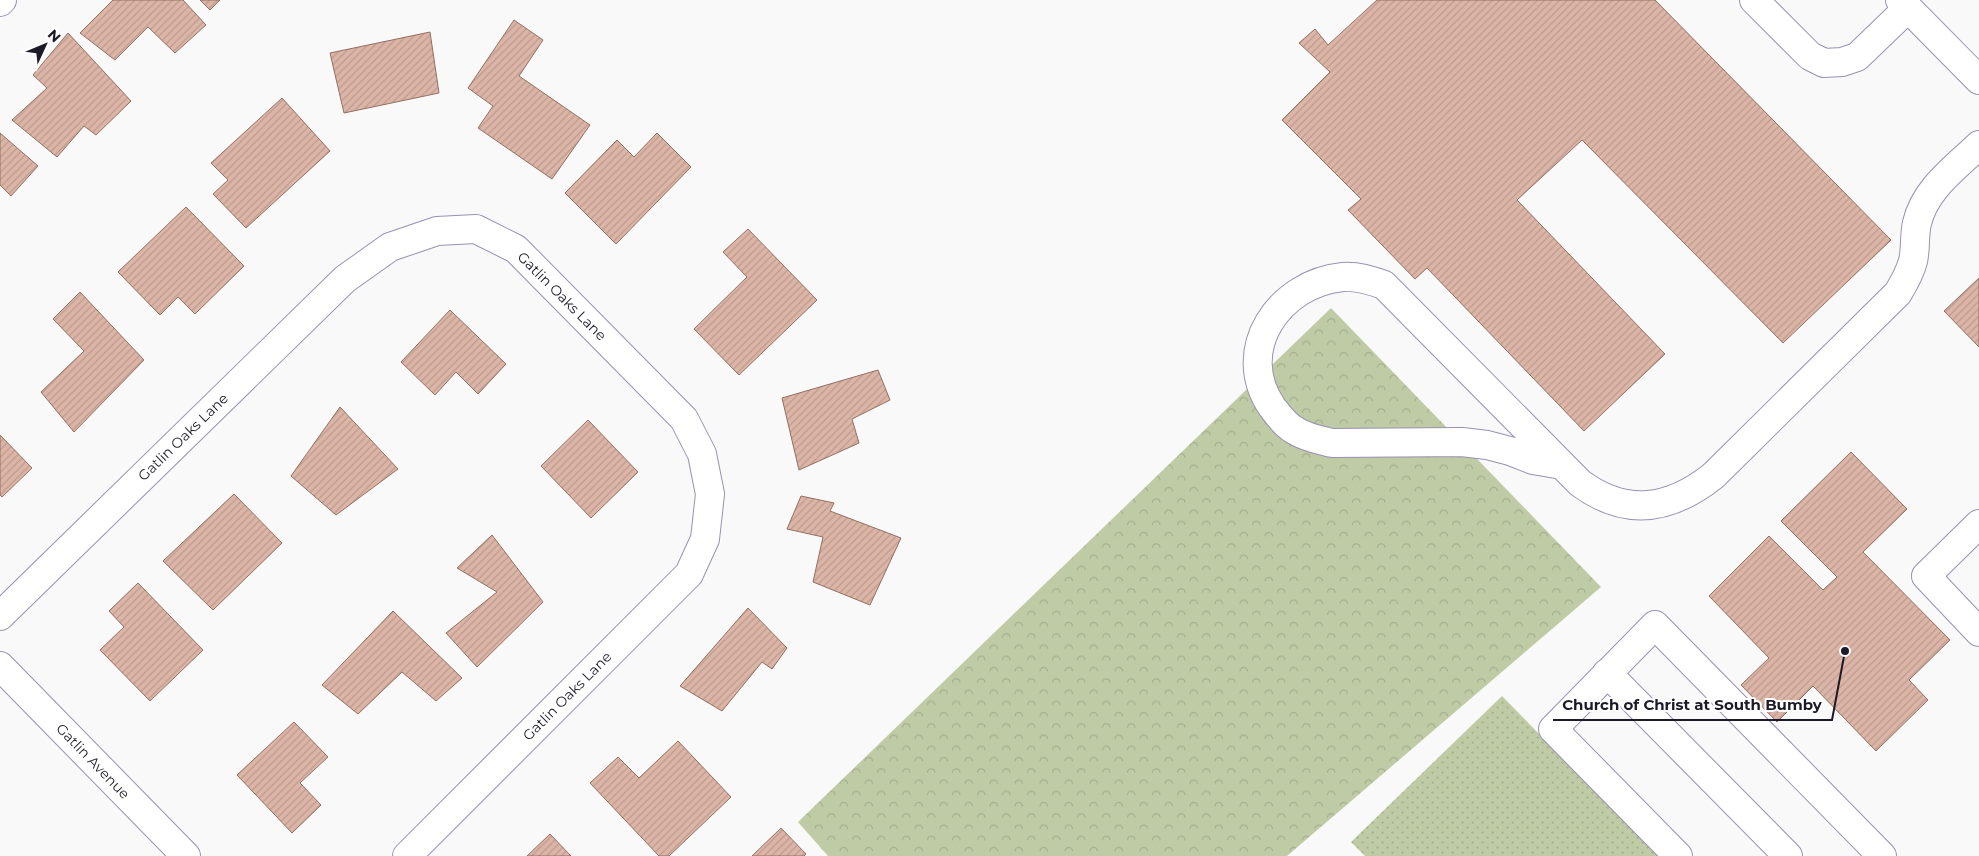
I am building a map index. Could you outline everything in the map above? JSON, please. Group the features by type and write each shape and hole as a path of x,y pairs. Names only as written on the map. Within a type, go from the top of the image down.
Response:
{"street":[{"path":"1754,0 1810,56 1824,63 1842,62 1857,57 1911,5 1979,80"},
{"path":"1562,465 1533,460 1510,451 1479,444 1462,442 1332,443 1295,431 1279,417 1267,399 1259,380 1258,359 1261,340 1269,322 1282,304 1297,292 1320,282 1343,277 1364,278 1384,285 1580,483 1597,495 1626,503 1645,505 1668,501 1687,495 1713,476 1898,293 1908,276 1913,260 1917,223 1929,195 1979,145"},
{"name":"Gatlin Oaks Lane","path":"0,616 346,279 390,247 437,231 476,229 516,249 684,419 702,454 710,494 705,539 689,574 407,856"},
{"path":"1979,524 1926,576 1979,632"},
{"path":"1678,856 1552,729 1655,625 1882,856"},
{"name":"Gatlin Avenue","path":"0,666 186,856"},
{"path":"1607,673 1788,856"}],"green space":[{"path":"1331,308 1601,587 1287,856 828,856 798,822"},
{"path":"1502,696 1658,856 1365,856 1351,842"}],"building":[{"path":"113,0 183,0 206,25 175,53 148,27 115,60 80,33"},
{"path":"200,0 220,0 210,10"},
{"path":"1377,0 1655,0 1891,240 1783,343 1582,140 1517,200 1665,354 1584,431 1427,268 1415,279 1348,210 1361,199 1282,120 1330,72 1299,43 1315,29 1328,45"},
{"path":"514,20 543,40 519,76 590,125 552,179 478,128 493,106 468,88"},
{"path":"430,32 439,93 344,113 330,53"},
{"path":"68,33 131,101 96,135 84,126 57,157 12,120 47,88 33,75"},
{"path":"282,98 330,151 246,228 213,194 228,180 211,163"},
{"path":"0,133 38,166 11,196 0,185"},
{"path":"657,133 691,167 616,244 565,193 617,140 634,157"},
{"path":"186,207 244,266 195,314 178,297 160,315 118,272"},
{"path":"748,229 817,300 739,375 694,329 747,277 723,252"},
{"path":"1979,278 1979,347 1944,311"},
{"path":"80,292 144,360 74,432 41,392 84,351 53,319"},
{"path":"450,310 506,364 478,394 456,372 435,395 401,362"},
{"path":"878,370 890,400 852,419 859,443 799,470 782,398"},
{"path":"340,407 398,469 336,515 291,476"},
{"path":"588,420 638,472 591,518 541,466"},
{"path":"0,435 32,468 2,497 0,495"},
{"path":"1851,452 1907,509 1863,552 1950,640 1909,680 1928,700 1876,751 1813,686 1777,722 1741,685 1769,658 1709,596 1769,536 1823,590 1837,577 1781,521"},
{"path":"234,494 282,543 213,610 163,561"},
{"path":"801,496 834,503 830,511 901,538 870,605 813,582 823,537 787,529"},
{"path":"492,535 543,602 477,667 446,633 497,592 457,568"},
{"path":"138,583 203,650 150,701 100,650 124,627 109,611"},
{"path":"748,608 787,648 772,669 762,662 722,711 680,686"},
{"path":"393,611 462,678 436,701 402,672 358,714 322,685"},
{"path":"294,722 328,757 300,783 321,805 292,833 237,775"},
{"path":"678,741 731,797 669,856 659,856 590,783 618,757 639,778"},
{"path":"781,828 806,854 804,856 752,856"},
{"path":"550,834 571,856 527,856"}],"place":[{"name":"Church of Christ at South Bumby","path":"1845,651"}]}
